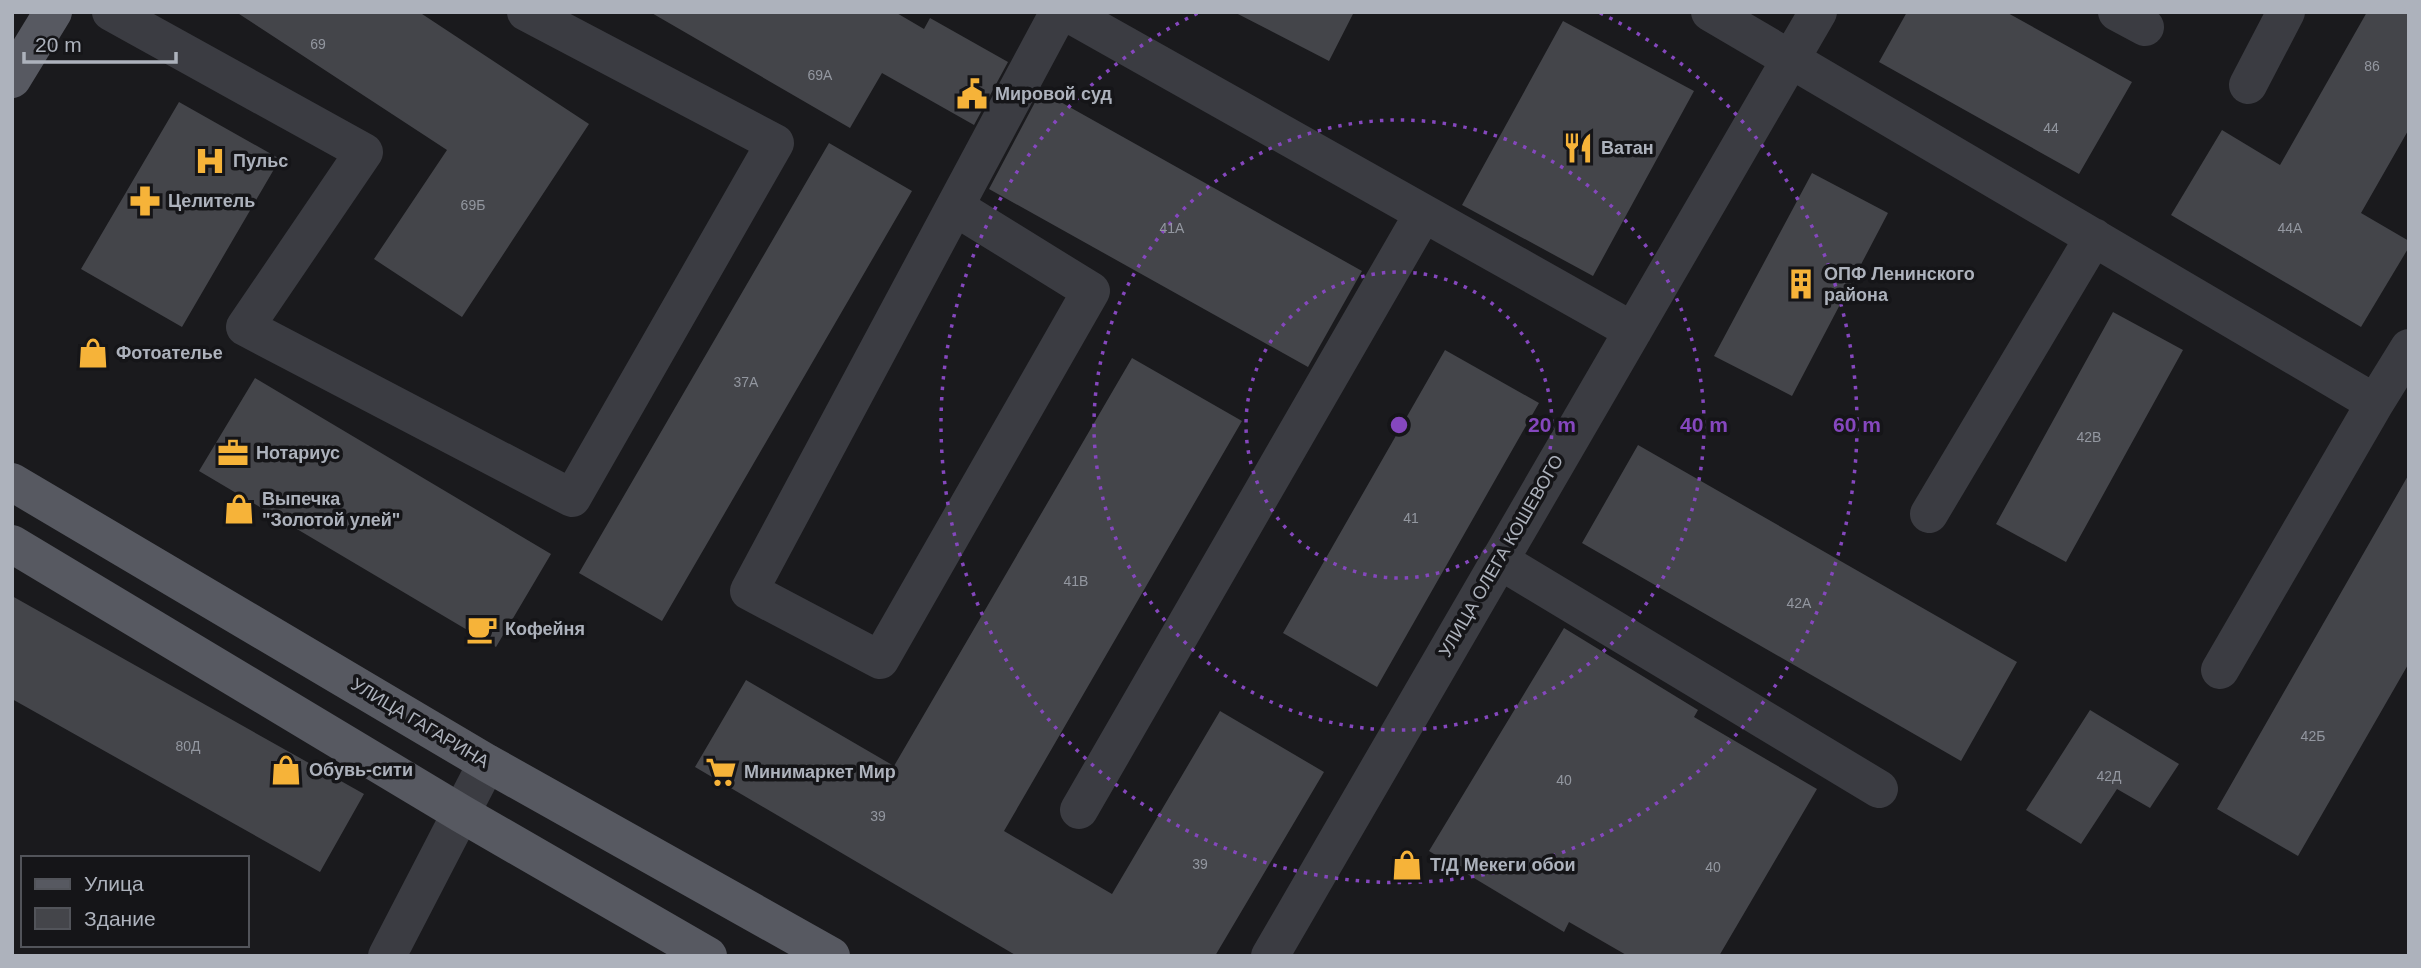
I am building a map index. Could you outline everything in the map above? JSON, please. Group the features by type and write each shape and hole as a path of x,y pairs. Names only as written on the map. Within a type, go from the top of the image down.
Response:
{"main road":[{"path":"12,79 53,12"},
{"name":"УЛИЦА ГАГАРИНА","path":"12,482 487,763 831,956"},
{"path":"12,544 462,814 708,956"}],"street":[{"path":"111,12 364,152 245,327 572,499 775,143 526,12"},
{"path":"955,207 1091,291 880,660 749,591 1059,12"},
{"path":"1066,12 1633,331"},
{"path":"1710,12 2375,403"},
{"name":"УЛИЦА ОЛЕГА КОШЕВОГО","path":"1270,956 1818,12"},
{"path":"2248,85 2286,12"},
{"path":"1079,810 1423,214"},
{"path":"1929,514 2094,237"},
{"path":"2220,670 2409,348"},
{"path":"1499,560 1880,789"},
{"path":"387,956 487,763"}],"building":[{"path":"236,12 419,12 589,124 462,317 374,259 447,150"},
{"path":"650,12 895,12 924,29 930,18 1008,62 974,125 882,73 850,128"},
{"path":"1234,12 1354,12 1329,61"},
{"path":"1907,12 2006,12 2132,82 2079,174 1879,62"},
{"path":"2367,12 2409,12 2409,129 2361,213 2409,241 2409,247 2361,327 2171,215 2222,130 2280,165"},
{"name":"Ватан","path":"1563,21 1694,91 1593,276 1462,205"},
{"path":"1041,91 1362,271 1308,367 989,189"},
{"path":"179,102 280,159 182,327 81,269"},
{"path":"829,143 912,191 662,621 579,573"},
{"name":"ОПФ Ленинского района","path":"1812,173 1888,213 1792,396 1714,356"},
{"path":"2113,312 2183,350 2066,562 1996,524"},
{"path":"1445,350 1539,403 1377,687 1283,633"},
{"path":"1132,358 1242,421 1004,831 1112,894 1220,711 1324,772 1215,956 1017,956 695,767 746,680 894,766"},
{"path":"255,378 551,554 496,647 199,471"},
{"path":"1638,445 2017,662 1961,761 1582,543"},
{"path":"2409,474 2409,663 2298,856 2217,809"},
{"path":"12,596 364,794 320,872 12,699"},
{"path":"1564,628 1698,710 1694,717 1817,789 1719,956 1628,956 1569,922 1564,932 1429,851"},
{"path":"2090,710 2179,764 2150,808 2117,789 2081,844 2026,810"}],"place":[{"name":"Мировой суд","path":"972,94"},
{"name":"Ватан","path":"1578,148"},
{"name":"Пульс","path":"210,161"},
{"name":"Целитель","path":"145,201"},
{"name":"ОПФ Ленинского района","path":"1801,284"},
{"name":"Фотоателье","path":"93,353"},
{"name":"Нотариус","path":"233,453"},
{"name":"Выпечка \"Золотой улей\"","path":"239,509"},
{"name":"Кофейня","path":"482,629"},
{"name":"Обувь-сити","path":"286,770"},
{"name":"Минимаркет Мир","path":"721,772"},
{"name":"Т/Д Мекеги обои","path":"1407,865"}]}
